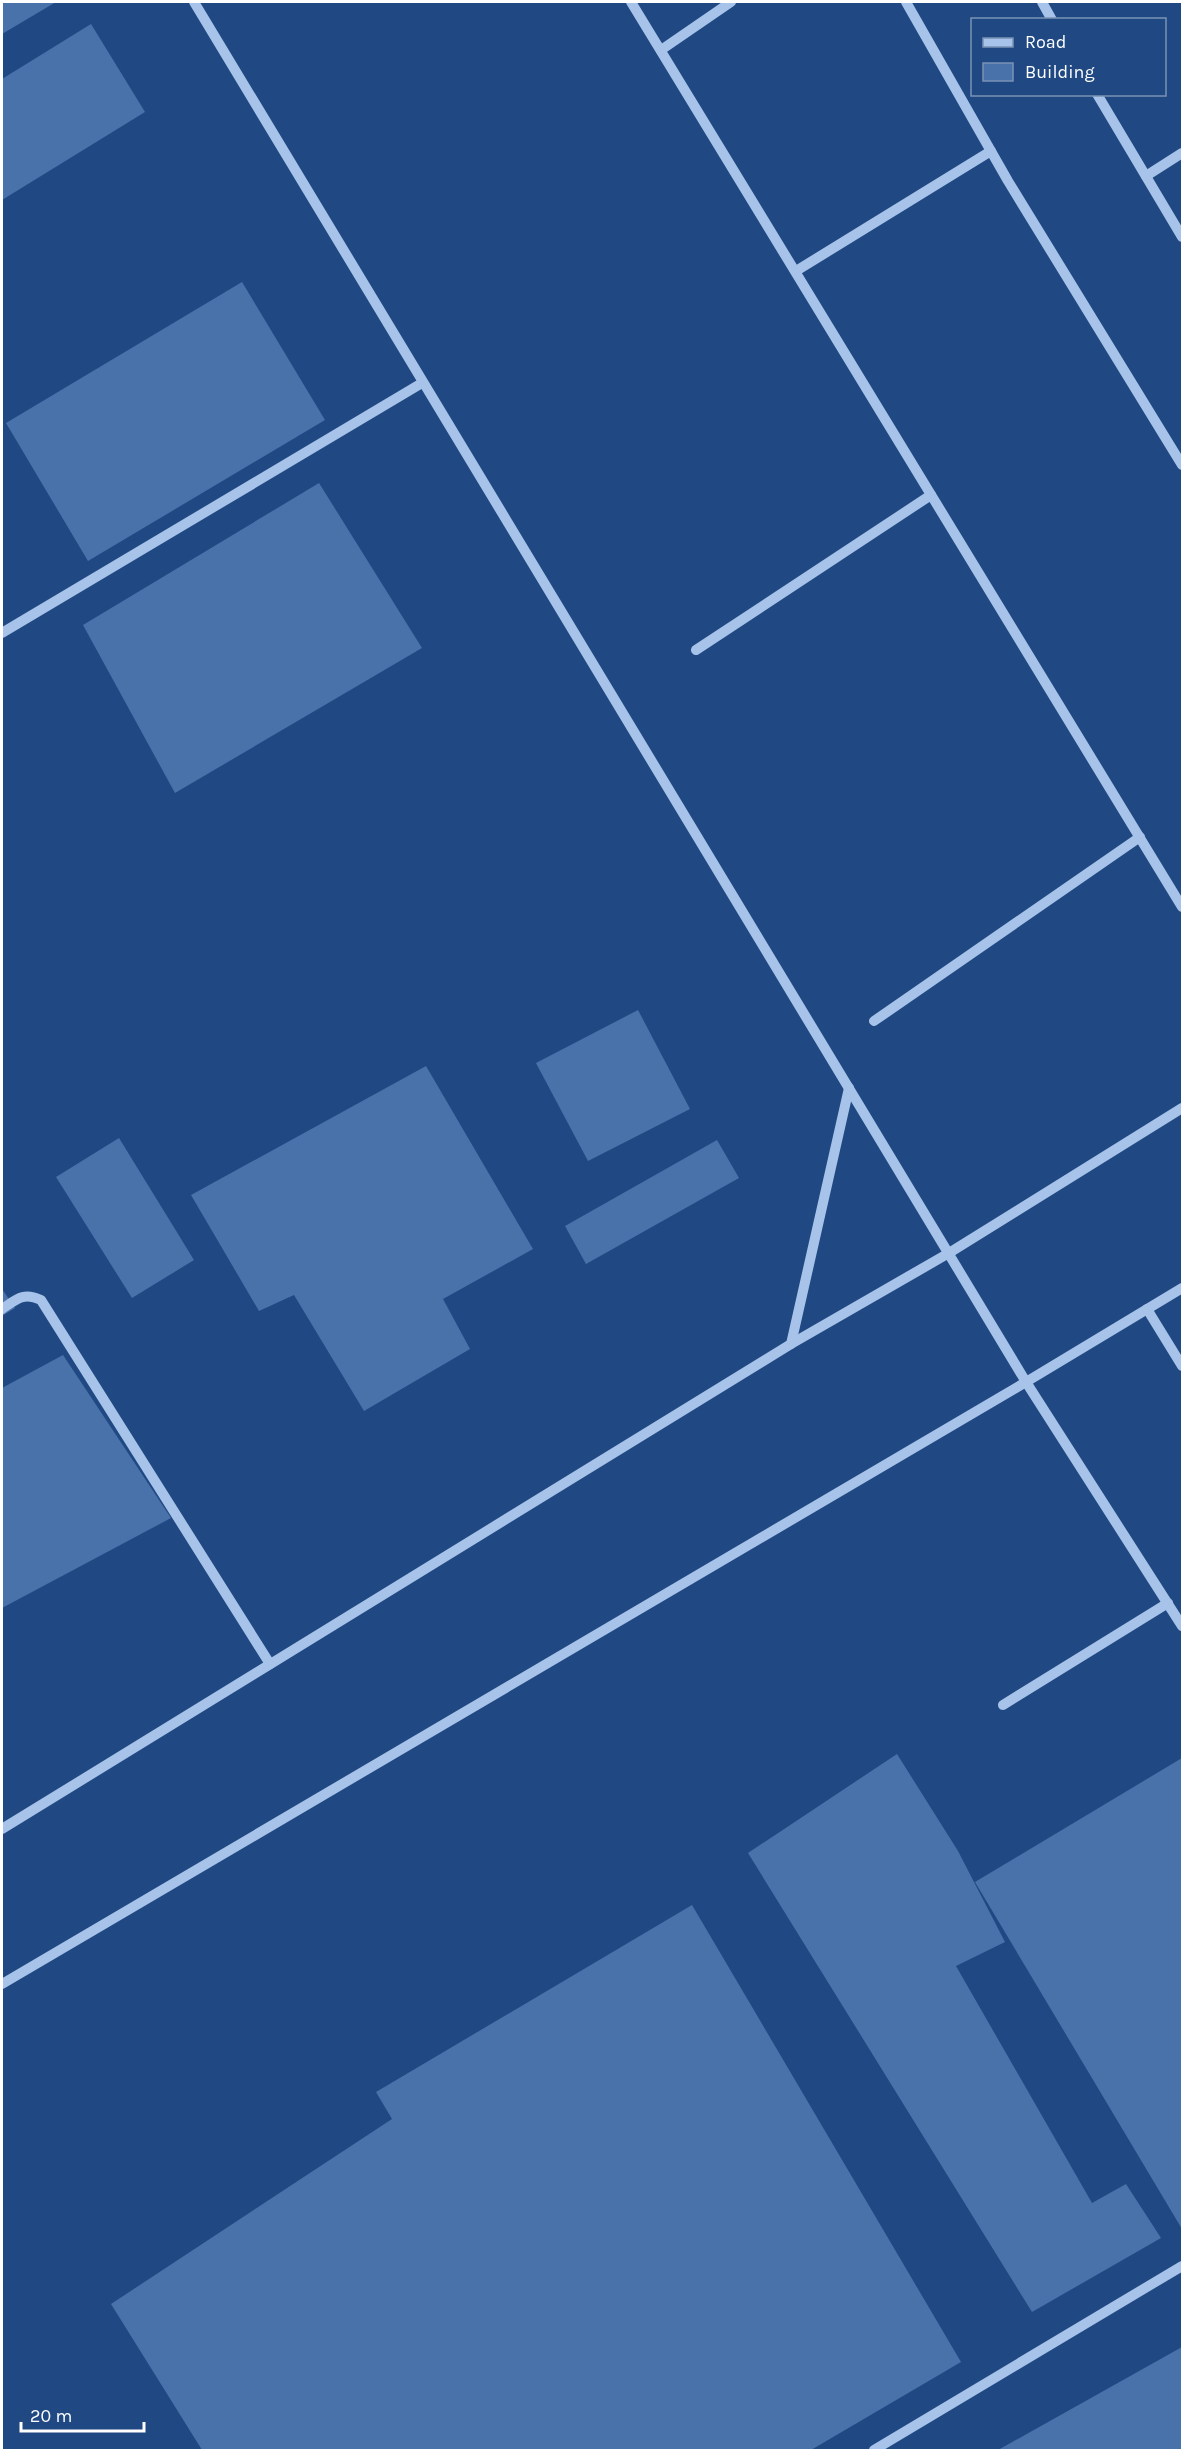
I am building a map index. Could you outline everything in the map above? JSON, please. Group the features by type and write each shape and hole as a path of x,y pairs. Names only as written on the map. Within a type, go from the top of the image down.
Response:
{"street":[{"path":"194,2 1026,1382 1182,1626"},
{"path":"631,2 1182,907"},
{"path":"661,50 731,2"},
{"path":"906,2 991,151 1182,465"},
{"path":"1041,2 1051,18"},
{"path":"1098,96 1182,237"},
{"path":"795,271 991,151"},
{"path":"1146,176 1182,153"},
{"path":"2,633 422,383"},
{"path":"696,650 932,495"},
{"path":"874,1021 1140,837"},
{"path":"791,1344 849,1088"},
{"path":"2,1829 791,1344 950,1253 1182,1108"},
{"path":"2,1984 1182,1288"},
{"path":"2,1309 20,1297 31,1296 42,1300 270,1664"},
{"path":"1147,1309 1182,1366"},
{"path":"1003,1705 1168,1603"},
{"path":"874,2451 1182,2266"}],"building":[{"path":"2,2 56,2 2,34"},
{"path":"91,24 145,112 2,200 2,79"},
{"path":"242,282 325,420 88,561 6,423"},
{"path":"319,483 422,648 175,793 83,625"},
{"path":"638,1010 690,1109 588,1161 536,1063"},
{"path":"426,1066 533,1249 443,1299 470,1349 364,1411 294,1295 259,1311 191,1195"},
{"path":"119,1138 194,1260 132,1298 56,1177"},
{"path":"717,1140 739,1178 586,1264 565,1226"},
{"path":"2,1289 15,1308 2,1316"},
{"path":"63,1355 171,1518 2,1608 2,1388"},
{"path":"897,1754 958,1851 1005,1942 956,1966 1092,2203 1126,2184 1161,2238 1032,2312 748,1853"},
{"path":"1182,1758 1182,2229 975,1882"},
{"path":"692,1905 961,2362 811,2450 202,2450 111,2304 392,2119 376,2092"},
{"path":"1182,2347 1182,2450 998,2450"}]}
